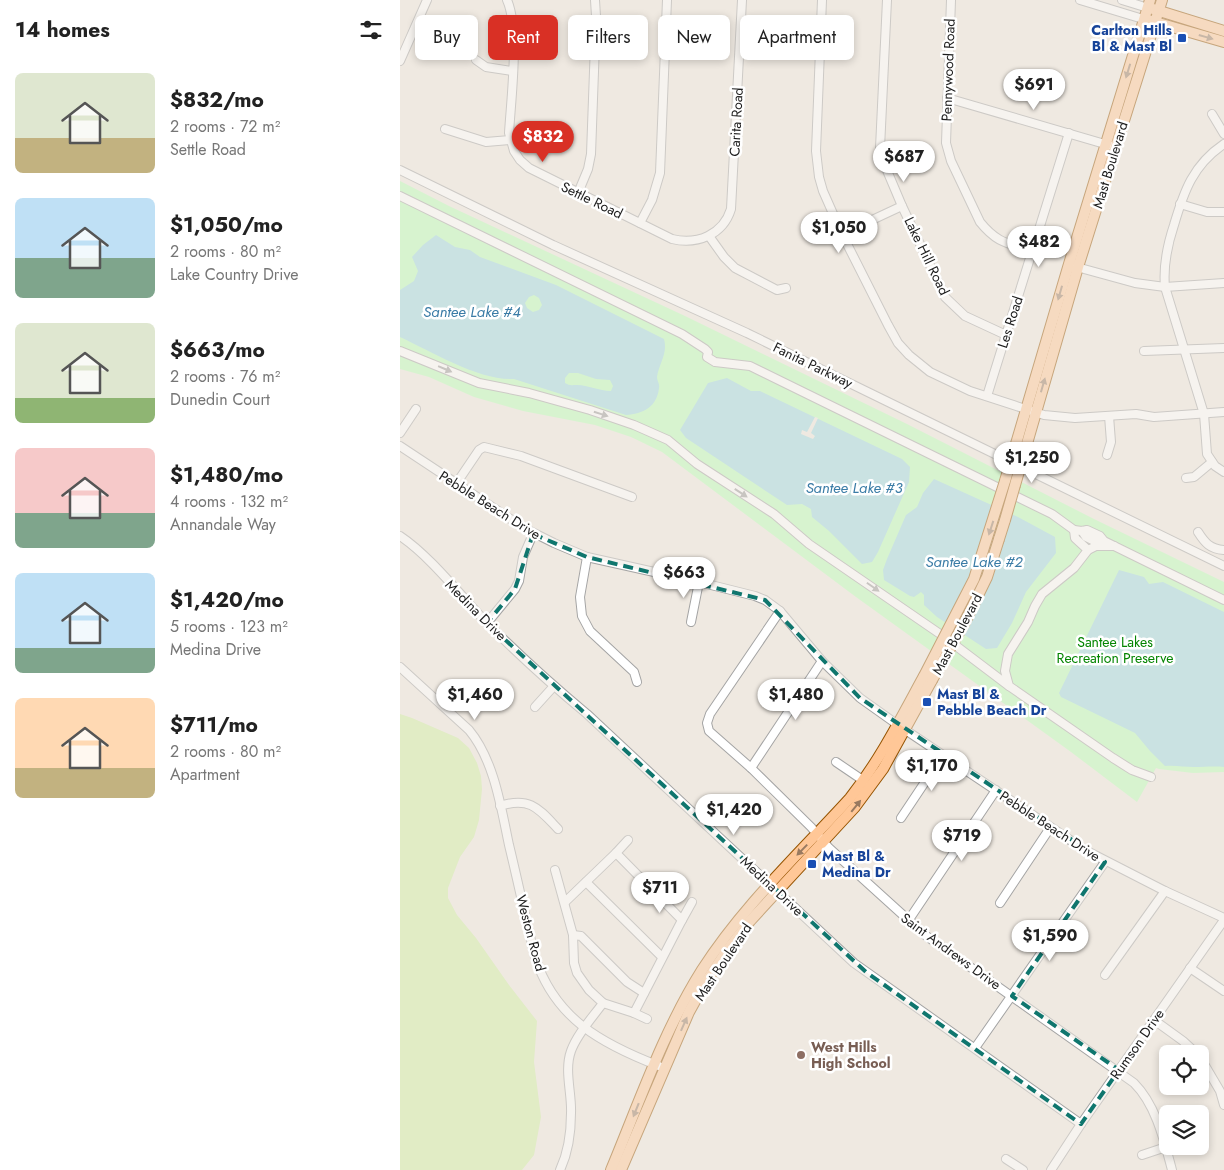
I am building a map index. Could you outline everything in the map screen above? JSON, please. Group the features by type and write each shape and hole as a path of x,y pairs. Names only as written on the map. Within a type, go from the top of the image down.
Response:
{"main road":[{"name":"Mast Boulevard","path":"611,1170 654,1064 680,1009 702,971 731,929 820,838 855,808 883,769 902,727 928,678 974,579 1010,483 1110,146 1162,0"},
{"name":"Mast Boulevard","path":"1110,146 1143,19 1149,4"},
{"path":"1149,4 1158,11 1224,31"},
{"path":"1143,19 1224,42"},
{"name":"Mast Boulevard","path":"820,838 864,781 902,727"},
{"name":"Mast Boulevard","path":"620,1170 689,1012 705,983 773,888"}],"street":[{"path":"400,61 427,0"},
{"path":"445,129 486,142 510,140 513,20 507,0"},
{"path":"578,193 588,169 591,154 595,0"},
{"path":"640,223 652,200 660,173 667,0"},
{"name":"Carita Road","path":"709,236 724,224 730,214 732,204 742,0"},
{"path":"822,0 816,142 817,163 823,191 842,234 888,325 903,349 930,372 970,391 1030,412 1074,418 1136,414 1154,417 1224,412"},
{"name":"Lake Hill Road","path":"887,0 880,148 883,162 945,297 966,316 1006,335"},
{"name":"Pennywood Road","path":"949,0 946,130 949,154 980,222 994,238 1032,251"},
{"path":"1080,0 1143,19"},
{"path":"1122,0 1149,4"},
{"path":"476,60 486,67 512,71"},
{"path":"947,98 1110,146"},
{"path":"1212,114 1224,134"},
{"name":"Les Road","path":"987,396 1069,133"},
{"name":"Settle Road","path":"510,140 517,156 529,168 640,223 678,240 694,240 709,236"},
{"path":"1224,144 1199,167 1187,186 1166,252 1165,287 1204,414 1206,449 1212,462 1224,472"},
{"name":"Fanita Parkway","path":"400,170 553,245 746,333 1224,566"},
{"path":"400,196 682,334 705,349 708,352 707,357 715,362 750,366 1052,514 1078,530 1087,530 1100,536 1104,540 1224,600"},
{"path":"1180,204 1207,212 1224,212"},
{"path":"842,234 902,206"},
{"path":"709,236 724,257 735,268 777,290 786,288"},
{"path":"1073,266 1135,283 1165,287 1224,283"},
{"path":"1144,351 1224,348"},
{"path":"400,350 479,383 529,393 590,410 634,424 668,440 697,464 774,514 809,544 943,636 1009,686 1113,758 1132,770 1151,777"},
{"path":"400,433 416,409"},
{"path":"1107,455 1111,442 1109,416"},
{"name":"Pebble Beach Drive","path":"400,446 533,534 587,557 700,582 765,600 780,611 822,661 860,698 1050,828 1106,862 1224,919"},
{"path":"456,484 479,450 484,447 521,456 632,497"},
{"path":"1186,478 1194,477 1212,462"},
{"path":"1078,530 1075,538 1088,550"},
{"path":"1198,532 1207,545 1216,550 1224,550"},
{"path":"487,623 515,589 519,581 523,557 533,534"},
{"name":"Medina Drive","path":"400,536 417,549 487,623 854,963 1081,1124"},
{"path":"1009,686 1005,672 1008,654 1028,622 1042,594 1074,568 1088,550 1096,546 1116,546"},
{"path":"587,557 579,602 583,621 590,631 634,672 638,682"},
{"path":"691,622 700,582"},
{"name":"Saint Andrews Drive","path":"780,611 708,718 707,728 751,768 820,838 908,921 925,935 1134,1082 1146,1097 1159,1130"},
{"path":"751,768 822,661"},
{"name":"Weston Road","path":"400,667 474,736 488,762 538,966 546,984 558,1002 592,1034 621,1051 664,1068"},
{"path":"535,706 554,686"},
{"path":"901,818 943,755"},
{"path":"836,762 864,781"},
{"path":"908,921 996,790"},
{"path":"500,806 512,802 527,802 534,806 558,829"},
{"path":"1000,903 1050,828"},
{"path":"565,902 628,840"},
{"path":"616,853 682,920"},
{"path":"975,1048 1106,862"},
{"path":"555,870 573,935 574,963 582,982 602,1003 647,1018"},
{"path":"586,882 662,957"},
{"path":"1105,975 1165,891"},
{"path":"634,1013 692,902"},
{"name":"Rumson Drive","path":"1051,1170 1224,919"},
{"path":"573,935 581,936 627,982 644,993"},
{"path":"1190,968 1224,991"},
{"path":"560,1170 566,1153 571,1113 568,1071 570,1053 602,1003"},
{"path":"1154,1020 1188,1045"},
{"path":"1209,1072 1220,1091 1224,1105"},
{"path":"1142,1155 1159,1150"},
{"name":"Saint Andrews Drive","path":"1168,1155 1172,1170"},
{"path":"1006,1159 1022,1170"}],"highlighted area":[{"path":"533,534 587,557 765,600 860,698 1105,862 1012,996 1119,1070 1081,1124 866,972 487,623 515,589"}],"green space":[{"name":"Santee Lakes Recreation Preserve","path":"400,181 907,424 1094,519 1224,582 1224,772 1193,773 1156,768 1137,802 856,597 662,452 631,437 595,425 523,411 474,397 429,377 400,369"},
{"path":"400,714 458,738 469,748 481,776 482,789 479,820 474,837 460,857 448,888 448,898 457,915 537,1021 534,1062 541,1117 534,1155 522,1170 400,1170"}],"water":[{"name":"Santee Lake #4","path":"436,235 455,247 470,250 480,257 556,285 664,339 665,349 657,377 658,395 652,405 638,413 626,415 514,379 471,371 400,337 400,290 414,281 418,271 412,257","holes":["534,295 539,298 542,305 539,310 533,312 527,308 525,303 529,297","569,373 578,373 596,379 610,380 613,386 611,391 581,385 568,385 565,383 565,378"]},
{"name":"Santee Lake #3","path":"727,378 751,391 760,391 902,459 910,467 909,482 872,562 862,564 812,517 811,509 802,504 787,505 686,438 680,430 708,383"},
{"name":"Santee Lake #2","path":"934,479 1018,517 1055,537 1056,553 1026,592 1012,623 997,648 986,649 937,617 924,605 924,595 921,592 914,597 910,596 884,580 883,570 906,515 917,507 923,493"},
{"path":"1119,570 1144,577 1149,584 1163,582 1224,612 1224,767 1165,766 1135,733 1061,697 1059,693"}],"pier":[{"path":"815,417 818,418 811,433 815,436 813,439 801,434 802,430 807,432"}],"place":[{"name":"Carlton Hills Bl & Mast Bl","path":"1182,38"},
{"name":"Mast Bl & Pebble Beach Dr","path":"927,702"},
{"name":"Mast Bl & Medina Dr","path":"812,864"},
{"name":"West Hills High School","path":"801,1055"}]}
